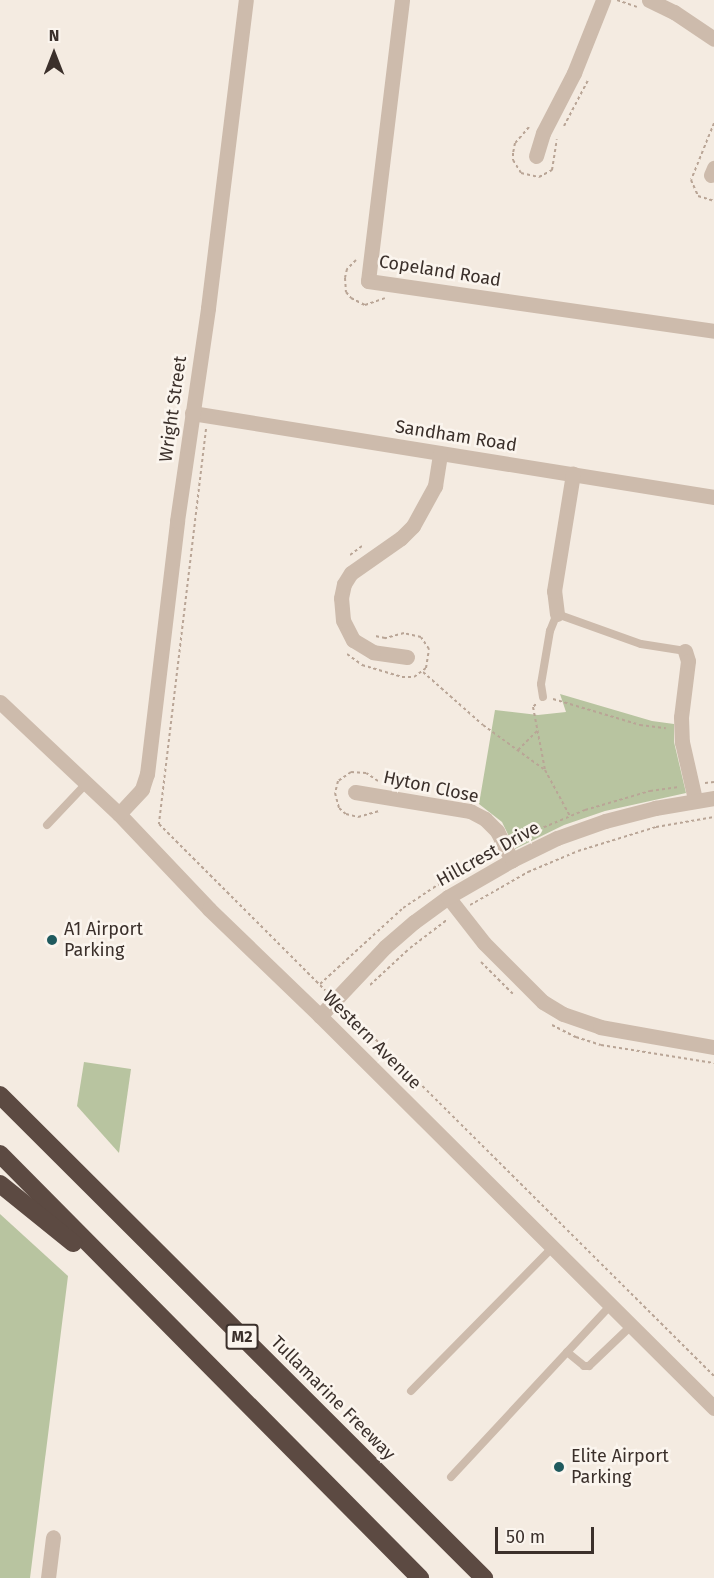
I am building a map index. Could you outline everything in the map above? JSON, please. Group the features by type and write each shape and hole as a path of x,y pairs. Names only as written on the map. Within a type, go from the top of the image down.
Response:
{"highway":[{"name":"Tullamarine Freeway","path":"0,1095 484,1578"},
{"name":"M2","path":"0,1154 420,1578"},
{"path":"0,1184 145,1301"}],"street":[{"name":"Wright Street","path":"119,814 142,789 147,774 246,0"},
{"name":"Copeland Road","path":"402,0 368,281 714,331"},
{"path":"536,156 543,133 574,74 603,0"},
{"path":"649,0 674,12 714,39"},
{"name":"Sandham Road","path":"192,413 714,496"},
{"path":"407,657 373,652 353,640 343,620 341,598 344,584 351,573 401,538 413,526 435,486 440,453"},
{"path":"557,614 555,591 573,474"},
{"path":"686,651 688,661 681,730 693,792"},
{"name":"Western Avenue","path":"0,702 85,785 119,814 209,909 320,1016 714,1408"},
{"name":"Hyton Close","path":"355,792 470,811 485,819 497,831 512,860"},
{"name":"Hillcrest Drive","path":"320,1016 340,1005 385,947 448,897 512,860 557,838 693,792 714,798"},
{"path":"448,897 465,908 484,943 543,1002 563,1014 600,1027 714,1047"},
{"path":"48,1578 53,1537"}],"lane":[{"path":"543,697 541,684 550,631 557,614 641,644 686,651"},
{"path":"47,825 85,785"},
{"path":"411,1391 553,1247"},
{"path":"451,1477 611,1305"},
{"path":"567,1352 584,1366 589,1366 631,1326"}],"path":[{"path":"358,252 357,259 347,269 346,292 351,298 365,305 392,298"},
{"path":"207,416 159,824 714,1376"},
{"path":"345,560 368,543"},
{"path":"344,650 362,665 382,672 402,677 414,677 422,672 428,662 429,649 421,637 404,633 385,638 367,632"},
{"path":"422,672 483,725 544,770"},
{"path":"681,730 640,725 543,697 533,706 544,770 570,816 622,798 693,792 714,782"},
{"path":"518,750 538,731"},
{"path":"366,989 410,948 465,908 528,872 578,851 656,827 714,817"},
{"path":"465,908 475,910"},
{"path":"340,1005 352,1003"}],"green space":[{"path":"560,694 652,721 674,724 674,742 686,793 605,811 564,825 515,849 502,822 479,804 495,710 538,715 566,712"},
{"path":"84,1062 131,1069 119,1153 77,1106"},
{"path":"0,1214 68,1276 30,1578 0,1578"}],"place":[{"name":"A1 Airport Parking","path":"52,940"},
{"name":"Elite Airport Parking","path":"559,1467"}]}
